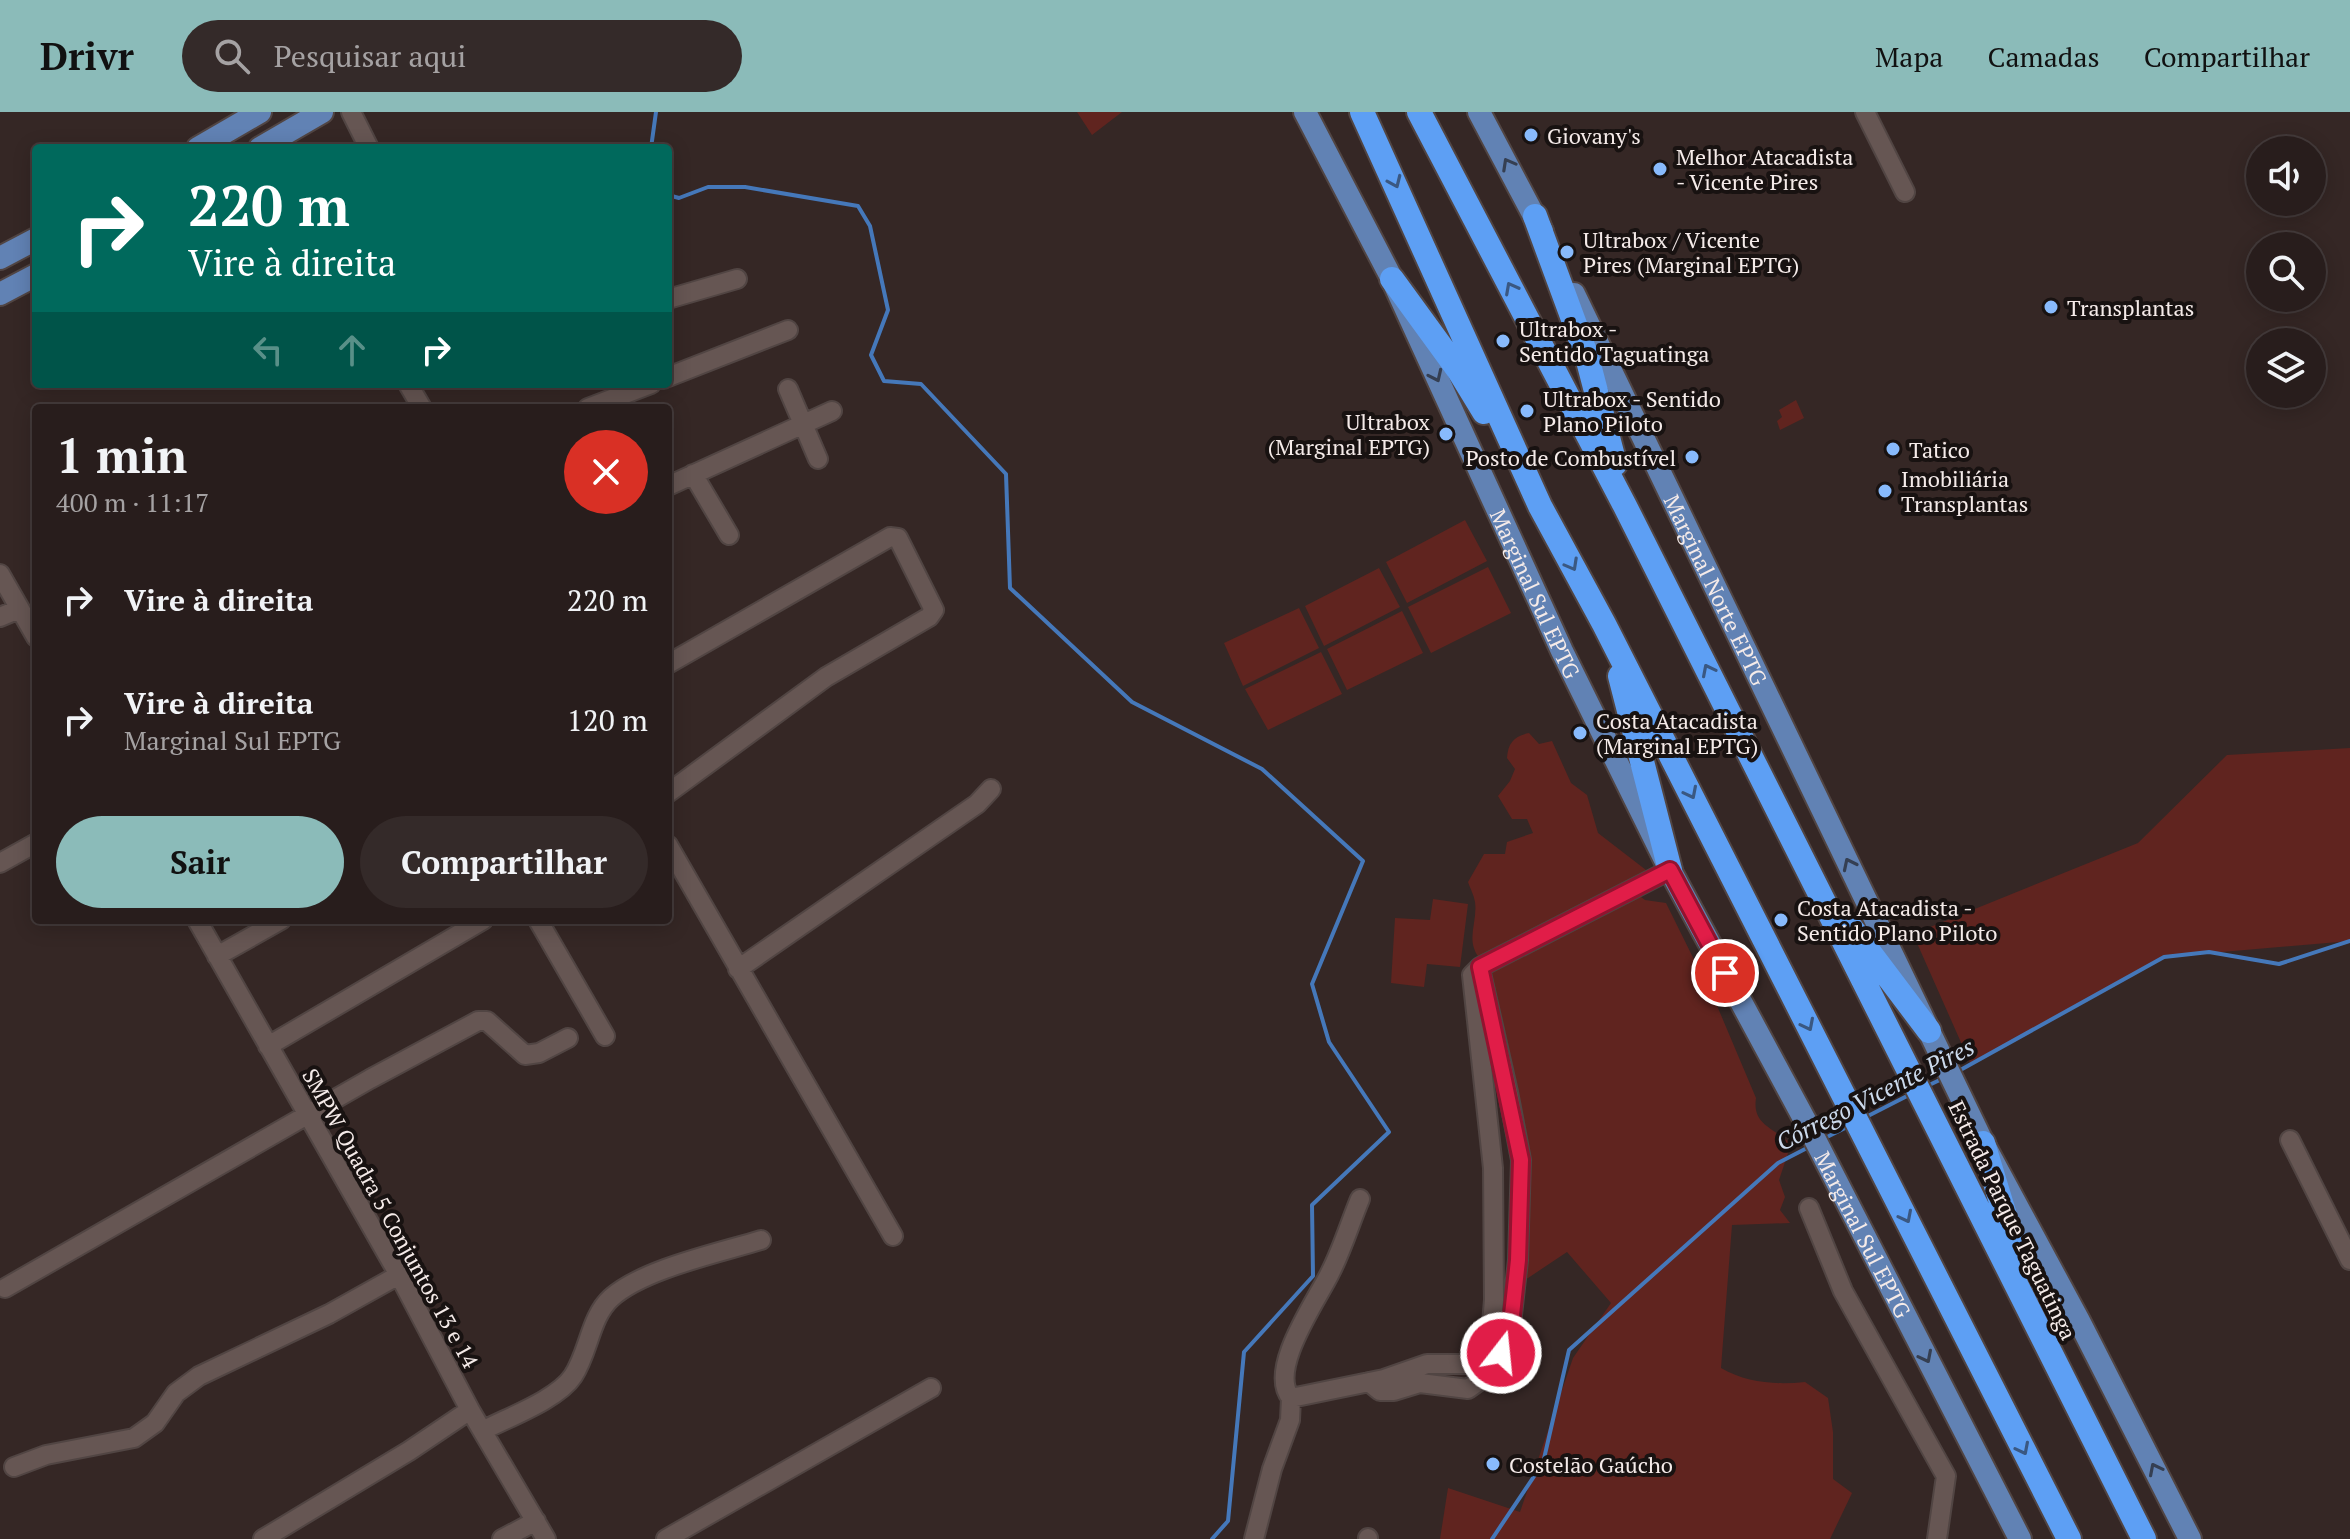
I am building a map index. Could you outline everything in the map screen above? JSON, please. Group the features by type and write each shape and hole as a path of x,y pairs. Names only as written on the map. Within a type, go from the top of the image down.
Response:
{"highway":[{"path":"1362,112 1540,506"},
{"name":"Estrada Parque Taguatinga","path":"1419,112 1625,506 2144,1539"},
{"path":"1535,216 1587,357 1625,506"},
{"path":"1392,279 1459,371 1540,506 1604,624 2069,1539"},
{"path":"1604,624 1670,870"},
{"path":"1793,840 1860,940 1929,1031"},
{"path":"1983,1143 2043,1339"}],"main road":[{"path":"204,144 242,119 260,112"},
{"path":"270,144 322,112"},
{"name":"Marginal Sul EPTG","path":"1305,112 1392,279 1562,651 1670,870 1808,1126 2019,1537"},
{"name":"Marginal Norte EPTG","path":"1479,112 1535,216 1983,1143 2186,1530 2196,1539"},
{"path":"0,258 32,241"},
{"path":"0,294 32,277"}],"street":[{"path":"351,112 367,144"},
{"path":"1865,112 1905,192"},
{"path":"672,298 737,279"},
{"path":"672,375 788,330"},
{"path":"598,404 640,388"},
{"path":"788,389 818,459"},
{"path":"672,484 832,411"},
{"path":"693,474 729,535"},
{"path":"672,662 890,537 898,538 934,610 929,617 826,677 672,790"},
{"path":"0,574 32,630"},
{"path":"0,617 19,609"},
{"path":"738,969 977,804 991,789"},
{"path":"0,863 32,845"},
{"path":"672,852 893,1236"},
{"path":"0,877 32,859"},
{"path":"1291,1398 1369,1382 1427,1364 1473,1364 1482,1360 1490,1348 1494,1300 1493,1168 1472,975 1480,967 1670,870"},
{"name":"SMPW Quadra 5 Conjuntos 13 e 14","path":"199,924 399,1275 470,1410 546,1539"},
{"path":"217,956 274,924"},
{"path":"268,1046 476,924"},
{"path":"540,924 605,1036"},
{"path":"1369,1382 1380,1391 1394,1391 1420,1383 1468,1389 1492,1372 1510,1333 1518,1260 1521,1160 1480,967"},
{"path":"5,1288 478,1021 487,1021 525,1055 539,1053 568,1038"},
{"path":"2290,1140 2350,1260"},
{"path":"1254,1539 1272,1469 1290,1420 1291,1398 1286,1393 1285,1384 1288,1359 1293,1343 1330,1273 1360,1199"},
{"path":"1809,1208 1843,1291 1946,1476 1937,1539"},
{"path":"484,1430 556,1392 571,1379 600,1312 617,1293 665,1270 761,1240"},
{"path":"14,1467 46,1455 134,1438 146,1432 176,1393 199,1376 329,1314 399,1275"},
{"path":"666,1539 931,1388"},
{"path":"263,1539 409,1451 470,1410"},
{"path":"502,1539 536,1521"}],"shaded area":[{"path":"1077,112 1122,112 1092,135"},
{"path":"1796,400 1804,418 1780,430 1777,421 1782,417 1779,410"},
{"path":"1465,520 1487,561 1407,603 1386,562"},
{"path":"1488,567 1511,613 1431,653 1408,607"},
{"path":"1379,568 1400,607 1324,646 1305,606"},
{"path":"1299,608 1319,648 1243,686 1224,643"},
{"path":"1402,611 1423,653 1347,690 1327,649"},
{"path":"1321,652 1342,694 1268,730 1245,689"},
{"path":"1529,733 1539,744 1552,741 1571,783 1587,795 1598,833 1646,870 1637,894 1645,900 1666,903 1718,1008 1756,1098 1757,1114 1765,1125 1791,1144 1779,1180 1785,1197 1780,1210 1790,1223 1732,1225 1721,1368 1762,1382 1805,1382 1828,1398 1833,1432 1833,1479 1852,1493 1830,1539 1440,1539 1448,1488 1520,1512 1573,1358 1611,1303 1567,1252 1525,1280 1529,1162 1481,960 1473,946 1475,902 1468,882 1484,854 1505,854 1507,842 1533,833 1527,819 1512,819 1498,796 1515,769 1507,758 1510,744 1519,736"},
{"path":"2350,748 2350,941 2164,957 1971,1065 1913,934 2138,843 2227,755"},
{"path":"1433,899 1468,904 1460,967 1427,964 1424,987 1391,983 1395,918 1430,920"}],"waterway":[{"path":"652,144 656,112"},
{"path":"672,196 679,198 708,187 745,187 858,206 870,226 888,310 871,355 884,381 921,384 1006,474 1010,588 1132,702 1262,769 1363,861 1312,984 1329,1042 1389,1132 1312,1205 1313,1276 1244,1352 1228,1521 1212,1539"},
{"name":"Córrego Vicente Pires","path":"1955,1073 2164,957 2209,952 2279,964 2350,941"},
{"name":"Córrego Vicente Pires","path":"1927,1086 1944,1078"},
{"name":"Córrego Vicente Pires","path":"1866,1117 1911,1094"},
{"name":"Córrego Vicente Pires","path":"1823,1139 1851,1125"},
{"name":"Córrego Vicente Pires","path":"1492,1539 1543,1463 1569,1350 1778,1163 1809,1147"}],"place":[{"name":"Giovany's","path":"1531,135"},
{"name":"Melhor Atacadista - Vicente Pires","path":"1660,169"},
{"name":"Ultrabox / Vicente Pires (Marginal EPTG)","path":"1567,252"},
{"name":"Transplantas","path":"2051,307"},
{"name":"Ultrabox - Sentido Taguatinga","path":"1503,341"},
{"name":"Ultrabox - Sentido Plano Piloto","path":"1527,411"},
{"name":"Ultrabox (Marginal EPTG)","path":"1446,434"},
{"name":"Tatico","path":"1893,449"},
{"name":"Posto de Combustível","path":"1692,457"},
{"name":"Imobiliária Transplantas","path":"1885,491"},
{"name":"Costa Atacadista (Marginal EPTG)","path":"1580,733"},
{"name":"Costa Atacadista - Sentido Plano Piloto","path":"1781,920"},
{"name":"Costelão Gaúcho","path":"1493,1464"}],"route":[{"path":"1501,1353 1510,1333 1518,1260 1521,1160 1480,967 1670,870 1725,973"}]}
